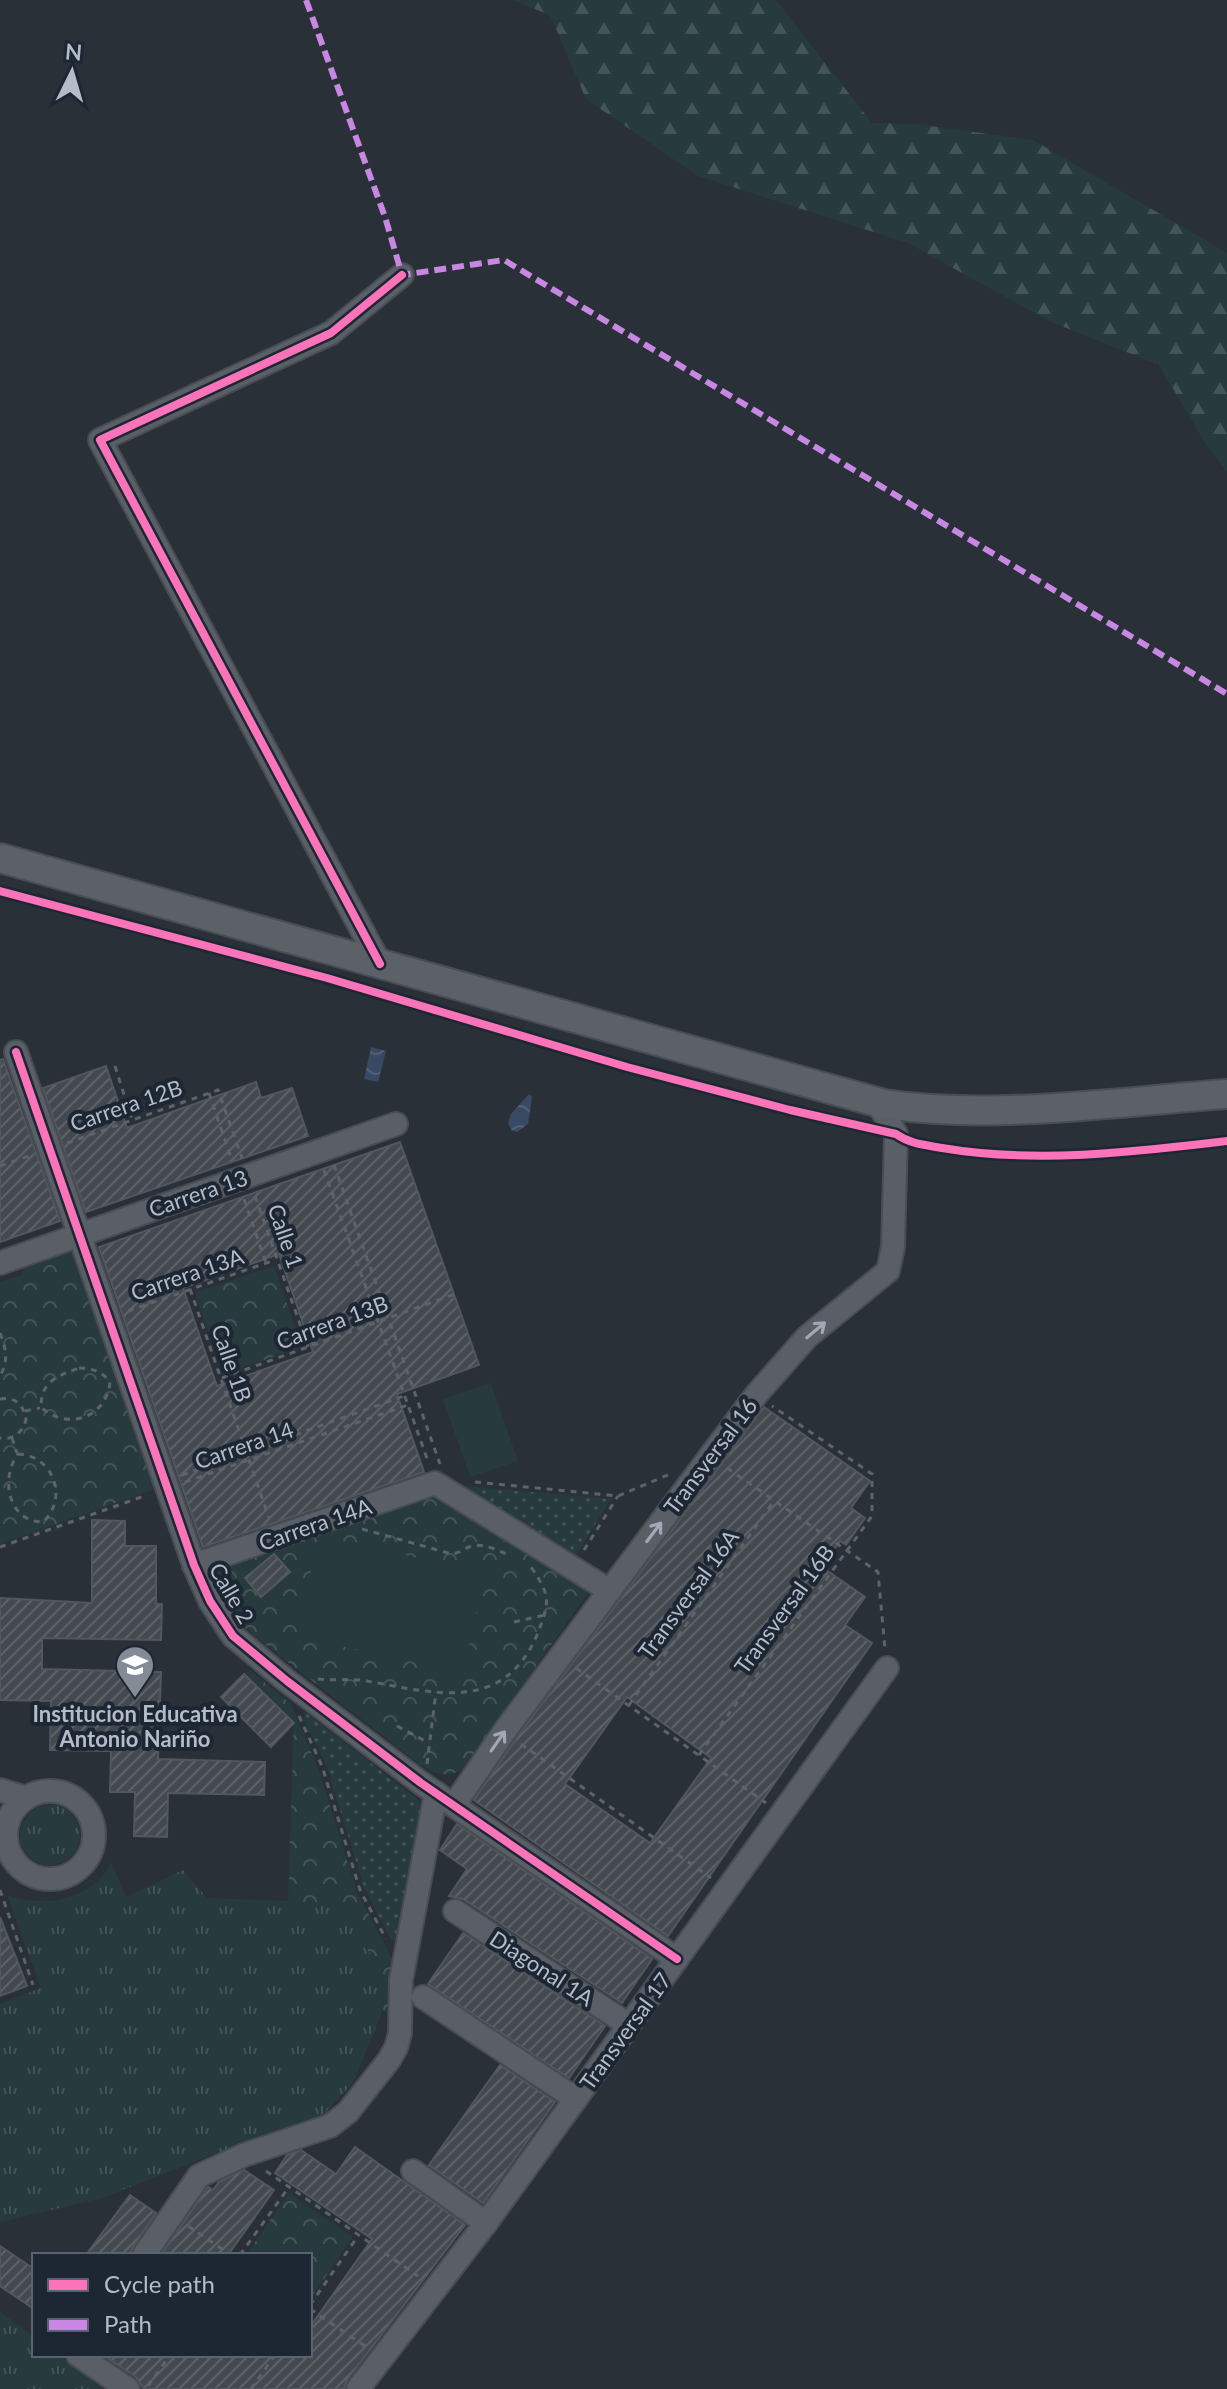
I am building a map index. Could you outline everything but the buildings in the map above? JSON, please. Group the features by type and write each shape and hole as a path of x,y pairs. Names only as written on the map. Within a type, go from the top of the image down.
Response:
{"main road":[{"path":"0,858 877,1102 919,1109 992,1111 1227,1094"}],"street":[{"path":"380,964 100,440 331,333 402,275"},
{"name":"Calle 2","path":"16,1052 194,1565 210,1601 233,1636 436,1793 677,1959"},
{"path":"877,1102 896,1134 919,1109"},
{"name":"Carrera 13","path":"0,1263 396,1124"},
{"name":"Transversal 16","path":"436,1793 504,1732 756,1395 807,1337 888,1271 893,1247 896,1134"},
{"path":"435,1483 610,1591"},
{"name":"Carrera 14A","path":"194,1565 435,1483"},
{"name":"Transversal 17","path":"358,2389 438,2289 887,1668"},
{"path":"0,1790 8,1816"},
{"path":"145,2253 199,2176 244,2155 330,2126 348,2112 396,2048 401,2020 401,1980 436,1793"},
{"name":"Diagonal 1A","path":"455,1911 629,2025"},
{"path":"423,1997 576,2099"},
{"path":"413,2171 486,2223"},
{"path":"81,2357 128,2389"}],"path":[{"path":"115,1066 132,1120"},
{"path":"322,1149 389,1319 447,1482 435,1483 378,1323 322,1149"},
{"path":"0,1333 7,1352 0,1376"},
{"path":"79,1368 91,1368 110,1381 105,1403 97,1411 72,1420 61,1420 41,1407 41,1396 54,1377 79,1368"},
{"path":"0,1399 13,1399 25,1411 24,1428 12,1438 0,1438"},
{"path":"25,1411 41,1407"},
{"path":"12,1438 18,1454"},
{"path":"18,1454 40,1459 48,1468 56,1492 56,1504 52,1514 43,1522 21,1518 13,1509 4,1485 4,1473 9,1462 18,1454"},
{"path":"710,1456 878,1572 887,1668"},
{"path":"471,1482 618,1496 671,1474"},
{"path":"573,1567 618,1496"},
{"path":"331,1518 339,1527 373,1531 446,1553 458,1554 472,1546 482,1545 515,1556"},
{"path":"43,1522 46,1531"},
{"path":"389,1943 360,1890 322,1766 297,1712 294,1686 356,1679 392,1687 461,1694 493,1686 524,1659 545,1615 545,1585 523,1561"},
{"path":"514,1622 545,1615"},
{"path":"561,1656 782,1814"},
{"path":"436,1692 425,1774 436,1793"},
{"path":"397,1726 429,1743"},
{"path":"504,1732 727,1889"},
{"path":"0,1890 33,1985"},
{"path":"0,1911 7,1909"},
{"path":"0,1920 9,1917"},
{"path":"244,2155 438,2289"},
{"path":"241,2253 289,2187"},
{"path":"173,2215 228,2253"},
{"path":"312,2304 359,2236"},
{"path":"312,2308 381,2357"},
{"path":"146,2389 169,2357"},
{"path":"251,2389 274,2357"}],"green space":[{"path":"513,0 776,0 872,123 915,124 1033,140 1227,253 1227,471 1207,446 1159,365 1049,321 908,243 698,176 586,99 550,15"},
{"path":"73,1251 155,1489 0,1544 0,1282 22,1275 24,1267"},
{"path":"274,1266 302,1347 223,1374 195,1293"},
{"path":"491,1383 518,1461 470,1477 443,1399"},
{"path":"464,1486 611,1499 573,1560 458,1488"},
{"path":"435,1487 587,1585 589,1591 465,1767 449,1774 422,1766 253,1635 228,1607 212,1573 214,1568"},
{"path":"319,1536 485,1573 463,1673 296,1636"},
{"path":"250,1670 291,1704 318,1768 357,1892 398,1970 392,2018 383,2010 380,1968 339,1907 288,1901 294,1723 244,1674"},
{"path":"305,1712 417,1799 421,1806 395,1941 391,1940 364,1887 326,1764 303,1719"},
{"path":"50,1805 61,1807 71,1814 78,1824 78,1846 71,1856 61,1863 50,1865 39,1863 29,1856 22,1846 20,1835 22,1824 29,1814 39,1807"},
{"path":"111,1862 126,1897 183,1870 207,1898 339,1906 380,1968 383,2010 353,2083 324,2114 293,2131 211,2155 102,2198 0,2222 0,2004 41,1988 7,1895 36,1901 66,1898 93,1885"},
{"path":"289,2193 353,2237 312,2296 312,2253 247,2253"},
{"path":"0,2312 32,2336 32,2357 61,2357 103,2389 0,2389"}],"water":[{"path":"371,1047 386,1051 378,1082 364,1079"},
{"path":"529,1094 532,1097 528,1124 517,1132 511,1130 508,1123 511,1114"}],"marked path":[{"path":"306,0 385,217 402,275 504,260 1227,694"}],"cycle path":[{"path":"380,964 100,440 331,333 402,275"},
{"path":"0,891 327,978 627,1067 896,1134 924,1145 977,1153 1049,1156 1227,1141"},
{"path":"16,1052 194,1565 210,1601 233,1636 421,1783 677,1959"}],"place":[{"name":"Institucion Educativa Antonio Nariño","path":"135,1699"}]}
